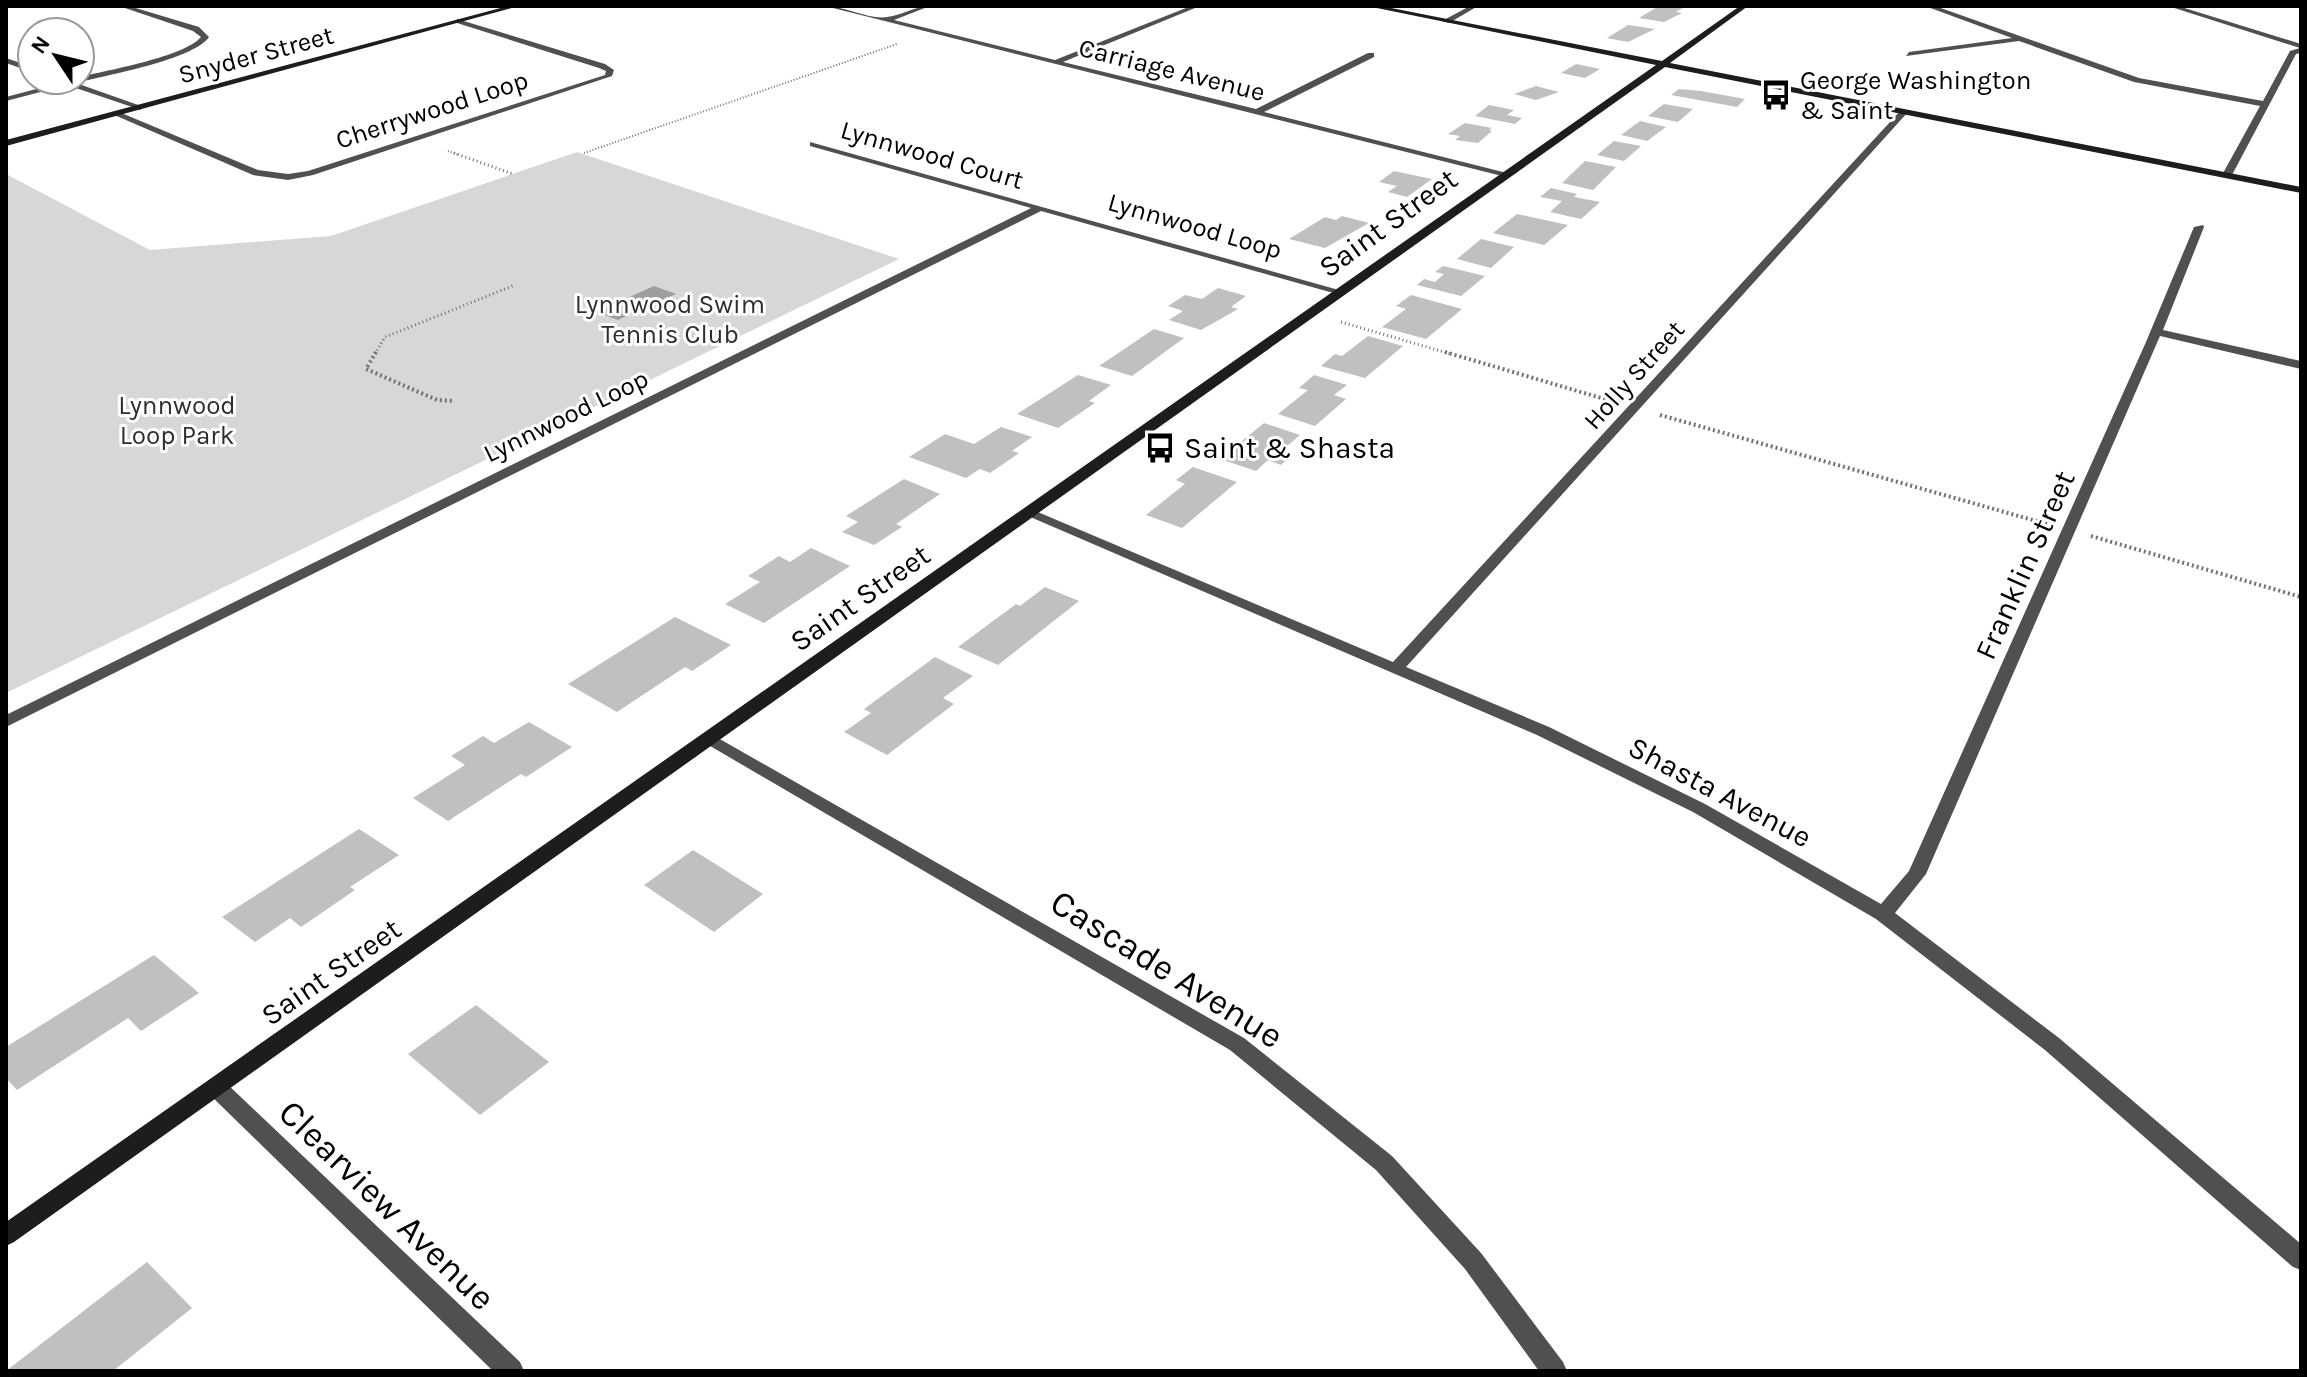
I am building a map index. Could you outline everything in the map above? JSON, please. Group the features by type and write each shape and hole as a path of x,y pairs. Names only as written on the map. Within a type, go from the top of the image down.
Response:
{"street":[{"path":"96,74 179,54 201,43 205,37 196,29 122,6"},
{"path":"491,6 504,9"},
{"name":"Snyder Street","path":"6,143 516,6"},
{"name":"Carriage Avenue","path":"828,6 1506,174"},
{"path":"885,20 927,6"},
{"path":"1056,62 1197,6"},
{"path":"1370,6 2301,190"},
{"path":"1446,21 1475,6"},
{"name":"Saint Street","path":"6,1235 1745,6"},
{"path":"1928,6 2157,86 2264,104"},
{"path":"2171,6 2301,48"},
{"name":"Cherrywood Loop","path":"116,114 256,173 288,177 310,173 608,76 610,70 602,66 460,21"},
{"path":"1909,54 2021,39"},
{"path":"2227,175 2293,53 2301,48"},
{"path":"1257,112 1371,55"},
{"path":"96,93 138,108"},
{"name":"Holly Street","path":"1396,668 1904,112"},
{"name":"Lynnwood Court","path":"813,144 1039,208"},
{"name":"Lynnwood Loop","path":"6,722 1039,208 1341,292"},
{"name":"Franklin Street","path":"1883,914 1917,874 2156,332 2199,227"},
{"path":"2156,332 2301,365"},
{"name":"Shasta Avenue","path":"1028,513 1543,731 1699,808 1883,914 2052,1044 2301,1259"},
{"name":"Cascade Avenue","path":"711,739 1237,1044 1384,1163 1473,1261 1554,1371"},
{"name":"Clearview Avenue","path":"216,1087 511,1371"}],"path":[{"path":"584,153 906,41"},
{"path":"439,148 513,174"},
{"path":"454,401 437,400 366,369 385,337 515,285"},
{"path":"1333,320 2301,597"}],"green space":[{"name":"Lynnwood Loop Park","path":"577,152 899,259 6,693 6,174 150,250 331,236"}],"shaded area":[{"path":"654,286 676,294 618,320 596,312"}],"building":[{"path":"1659,6 1686,6 1676,12 1682,13 1664,22 1639,18"},
{"path":"1628,25 1655,29 1628,42 1607,38"},
{"path":"1576,64 1600,69 1585,78 1561,73"},
{"path":"1536,86 1559,92 1536,100 1514,94"},
{"path":"1679,89 1745,99 1737,107 1671,95"},
{"path":"1664,104 1693,109 1678,122 1648,116"},
{"path":"1489,105 1514,110 1507,115 1522,118 1515,124 1475,116"},
{"path":"1640,121 1666,127 1647,141 1621,135"},
{"path":"1465,123 1492,128 1489,130 1492,131 1478,143 1455,140 1460,136 1448,134"},
{"path":"1614,141 1641,146 1624,161 1597,155"},
{"path":"1585,161 1616,167 1593,190 1562,183"},
{"path":"1394,171 1432,179 1407,197 1388,192 1397,186 1379,182"},
{"path":"1551,188 1600,202 1581,219 1550,212 1562,201 1540,197"},
{"path":"1517,214 1568,225 1544,245 1493,233"},
{"path":"1342,216 1369,223 1325,248 1289,239 1325,217 1336,220"},
{"path":"1481,239 1514,247 1491,268 1457,259"},
{"path":"1443,266 1485,276 1461,296 1417,285 1424,279 1435,282 1444,274 1435,272"},
{"path":"1218,288 1246,296 1231,307 1238,309 1201,330 1169,320 1183,311 1168,306 1185,295 1202,299"},
{"path":"1411,295 1462,309 1426,339 1382,327 1406,309 1396,306"},
{"path":"1154,329 1184,338 1132,376 1099,366"},
{"path":"1368,336 1403,346 1365,378 1321,366 1335,354 1342,356"},
{"path":"1078,375 1111,385 1089,401 1095,403 1058,428 1017,414"},
{"path":"1314,375 1347,385 1334,395 1346,399 1315,426 1278,414 1308,390 1299,388"},
{"path":"1264,423 1300,435 1280,452 1291,456 1281,465 1268,460 1256,471 1220,459"},
{"path":"1001,427 1032,437 1012,451 1019,453 990,473 980,469 966,478 909,457 945,434 974,444"},
{"path":"1193,467 1237,482 1182,528 1146,515 1185,484 1176,480"},
{"path":"904,479 940,494 896,524 902,527 874,545 842,532 858,522 846,516"},
{"path":"811,548 850,566 764,623 725,604 760,582 748,576 779,556 790,562"},
{"path":"1045,587 1079,601 998,665 958,647 1016,604 1020,606"},
{"path":"675,617 731,645 692,671 685,667 617,712 568,684"},
{"path":"935,657 973,676 943,698 954,704 887,755 844,732 871,713 864,709"},
{"path":"529,722 572,747 526,777 521,774 448,821 413,798 465,765 451,756 483,736 494,743"},
{"path":"359,829 399,855 350,887 355,890 301,927 290,918 255,942 222,917"},
{"path":"693,850 763,894 714,932 644,885"},
{"path":"154,955 199,993 141,1031 128,1018 17,1090 6,1078 6,1047"},
{"path":"476,1005 549,1062 480,1115 408,1054"},
{"path":"147,1262 192,1308 113,1371 6,1371"}],"place":[{"name":"George Washington & Saint","path":"1776,95"},
{"name":"Saint & Shasta","path":"1160,448"}],"park label":[{"name":"Lynnwood Swim Tennis Club","path":"670,319"}]}
